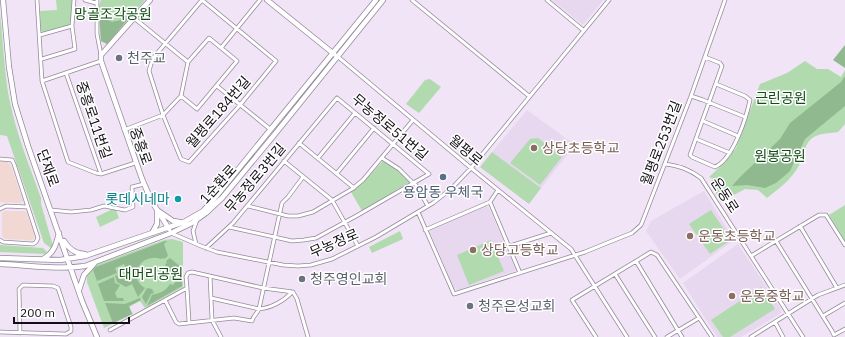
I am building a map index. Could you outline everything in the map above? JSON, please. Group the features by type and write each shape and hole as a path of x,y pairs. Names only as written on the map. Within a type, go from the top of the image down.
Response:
{"street":[{"name":"단재로","path":"3,0 9,67 15,104 28,146 72,268 78,290 97,337"},
{"path":"37,0 42,59 42,81 100,61 102,55 150,0"},
{"path":"42,59 76,49 72,26 74,0"},
{"path":"85,0 96,1 97,34 102,55"},
{"name":"월평로184번길","path":"202,0 237,28 276,61 240,105 189,162 181,159 163,115 149,71 151,64 166,43 202,0"},
{"path":"221,48 260,0"},
{"name":"월평로","path":"267,0 335,54 470,168 571,249 627,337"},
{"name":"1순환로","path":"0,264 72,268 85,266 171,232 197,220 222,198 275,134 376,0"},
{"name":"1순환로","path":"0,258 77,258 184,222 197,215 207,206 270,129 383,0"},
{"path":"412,0 529,96"},
{"path":"546,0 583,30"},
{"name":"무농정로","path":"171,232 217,252 298,266 311,265 332,259 358,246 428,206 452,188 609,0"},
{"name":"월평로253번길","path":"425,230 454,294 585,252 632,232 641,225 691,96 725,0"},
{"path":"134,18 188,62"},
{"path":"40,35 72,26"},
{"path":"124,130 163,115 181,96 188,62 209,38 237,61 197,109 181,96"},
{"path":"705,57 720,62 722,66 690,155 715,167 719,165 730,153 738,136 750,100 749,98 716,84"},
{"name":"중흥로","path":"100,61 135,163 157,210 171,232"},
{"name":"중흥로11번길","path":"66,73 102,174"},
{"name":"중흥로11번길","path":"42,81 68,162 102,174 135,163"},
{"path":"217,86 270,129"},
{"path":"691,96 745,117"},
{"name":"무농정로51번길","path":"336,98 429,174"},
{"name":"무농정로3번길","path":"206,248 229,227 248,206 336,98"},
{"path":"318,158 356,113"},
{"path":"248,206 298,216 307,215 354,188 363,180 413,120"},
{"path":"703,120 738,136"},
{"path":"337,173 374,128"},
{"path":"696,139 730,153"},
{"name":"무농정로3번길","path":"299,143 354,188"},
{"path":"382,158 399,169 414,183 428,206"},
{"path":"0,159 12,160 14,164 38,238 33,244 3,242 0,240"},
{"path":"284,161 332,200 358,246"},
{"name":"운동로","path":"665,164 692,171 701,178 803,337"},
{"name":"무농정로3번길","path":"229,227 292,241 314,238 327,233 429,174"},
{"path":"165,300 176,322 179,324 234,318 252,321 252,317 258,313 282,203 303,177"},
{"path":"51,210 71,212 91,210 104,206 126,210 133,207 132,187 144,184"},
{"path":"418,212 425,230 490,202 498,190"},
{"path":"490,202 510,246 520,273"},
{"path":"0,209 6,206 28,207"},
{"path":"157,210 172,221 184,222"},
{"path":"152,233 157,224 157,210"},
{"path":"751,256 819,215 826,215 845,245"},
{"path":"196,244 193,231 197,220"},
{"path":"800,226 837,288"},
{"path":"59,233 67,246 73,251 79,254 92,254"},
{"path":"42,259 50,255 55,248 59,233"},
{"path":"510,246 551,234"},
{"path":"776,241 834,334 845,329"},
{"path":"596,337 572,300 651,252 657,255 712,337"},
{"path":"636,261 682,337"},
{"path":"78,290 88,269 96,262"},
{"path":"189,322 186,277 188,273 192,272 263,288 292,292 297,299 308,337"},
{"path":"615,274 655,337"},
{"path":"210,276 212,320 221,337"},
{"path":"0,332 20,333 66,334 71,331 58,288 53,286 23,285 18,289 20,333"},
{"path":"751,337 812,299 845,285"},
{"path":"110,330 187,288"},
{"path":"211,298 259,309 266,308 288,297 292,292"},
{"path":"823,316 845,302"},
{"path":"667,337 699,318"},
{"path":"775,322 784,337"}],"shaded area":[{"path":"552,0 603,0 583,25"},
{"name":"상당초등학교","path":"527,110 575,145 541,188 492,152"},
{"path":"0,161 7,161 11,166 23,201 20,203 0,202"},
{"name":"운동초등학교","path":"704,191 734,240 680,279 646,231 651,221"},
{"name":"상당고등학교","path":"486,206 489,208 516,269 515,271 459,290 454,288 430,232 431,228"},
{"path":"5,211 25,211 35,237 32,240 5,239 2,236 2,213"},
{"name":"운동중학교","path":"738,244 781,309 781,313 741,337 717,337 683,283"}],"green space":[{"path":"56,0 72,0 71,22 69,25 44,33 41,31 40,11 57,10"},
{"name":"망골조각공원","path":"101,0 145,0 107,44 101,41 98,9"},
{"path":"127,8 134,12 107,44 101,41 99,11 105,13 108,18 107,20 113,22 119,21 123,18 126,14"},
{"path":"0,14 9,99 25,155 41,198 41,204 53,246 51,248 44,243 7,136 0,135"},
{"path":"845,45 845,68 833,60"},
{"path":"805,61 817,69 828,69 841,77 845,70 845,124 838,132 821,134 811,139 806,145 800,164 795,172 784,184 767,198 758,190 745,189 721,202 710,183 713,179 709,177 723,164 736,148 760,84 787,73"},
{"name":"원봉공원","path":"845,76 845,106 805,139 790,171 776,183 765,188 747,185 732,186 780,139 790,123 841,82"},
{"path":"430,79 441,87 419,113 406,104 425,80"},
{"path":"538,138 562,157 540,185 510,163 530,139"},
{"path":"492,152 541,188 529,204 480,167"},
{"path":"383,161 392,165 410,182 362,211 351,192"},
{"path":"845,205 845,241 829,215"},
{"path":"115,208 119,218 100,227 96,217"},
{"path":"711,210 731,240 710,254 689,224"},
{"path":"400,231 403,239 372,253 369,247"},
{"name":"대머리공원","path":"172,239 183,242 183,287 145,308 140,301 129,307 133,314 104,328 87,282 87,275 96,265 164,240"},
{"path":"491,240 504,271 469,285 457,255"},
{"path":"167,241 164,244 168,256 164,259 147,259 138,267 137,278 140,284 145,288 138,297 132,284 126,287 117,282 115,276 117,275 119,279 129,276 124,264 115,268 117,273 97,281 93,270 96,267"},
{"path":"0,245 43,248 47,252 45,254 0,252"},
{"path":"170,258 182,268 182,286 147,306 152,295 162,292 170,284 173,285 176,281 173,279 174,272 168,271 165,264"},
{"path":"114,277 115,283 120,285 115,293 117,298 123,298 124,301 104,301 98,284"},
{"path":"761,287 775,309 730,337 723,337 711,320"},
{"path":"147,288 152,289 154,293 151,294 146,304 142,297"},
{"path":"140,298 141,300 129,306 132,314 113,323 105,303 125,304"}],"place":[{"name":"천주교","path":"119,58"},
{"name":"상당초등학교","path":"534,148"},
{"name":"용암동 우체국","path":"443,177"},
{"name":"롯데시네마","path":"178,199"},
{"name":"운동초등학교","path":"690,236"},
{"name":"상당고등학교","path":"473,250"},
{"name":"청주영인교회","path":"302,279"},
{"name":"운동중학교","path":"732,296"},
{"name":"청주은성교회","path":"470,306"}],"park label":[{"name":"근린공원","path":"781,98"}]}
